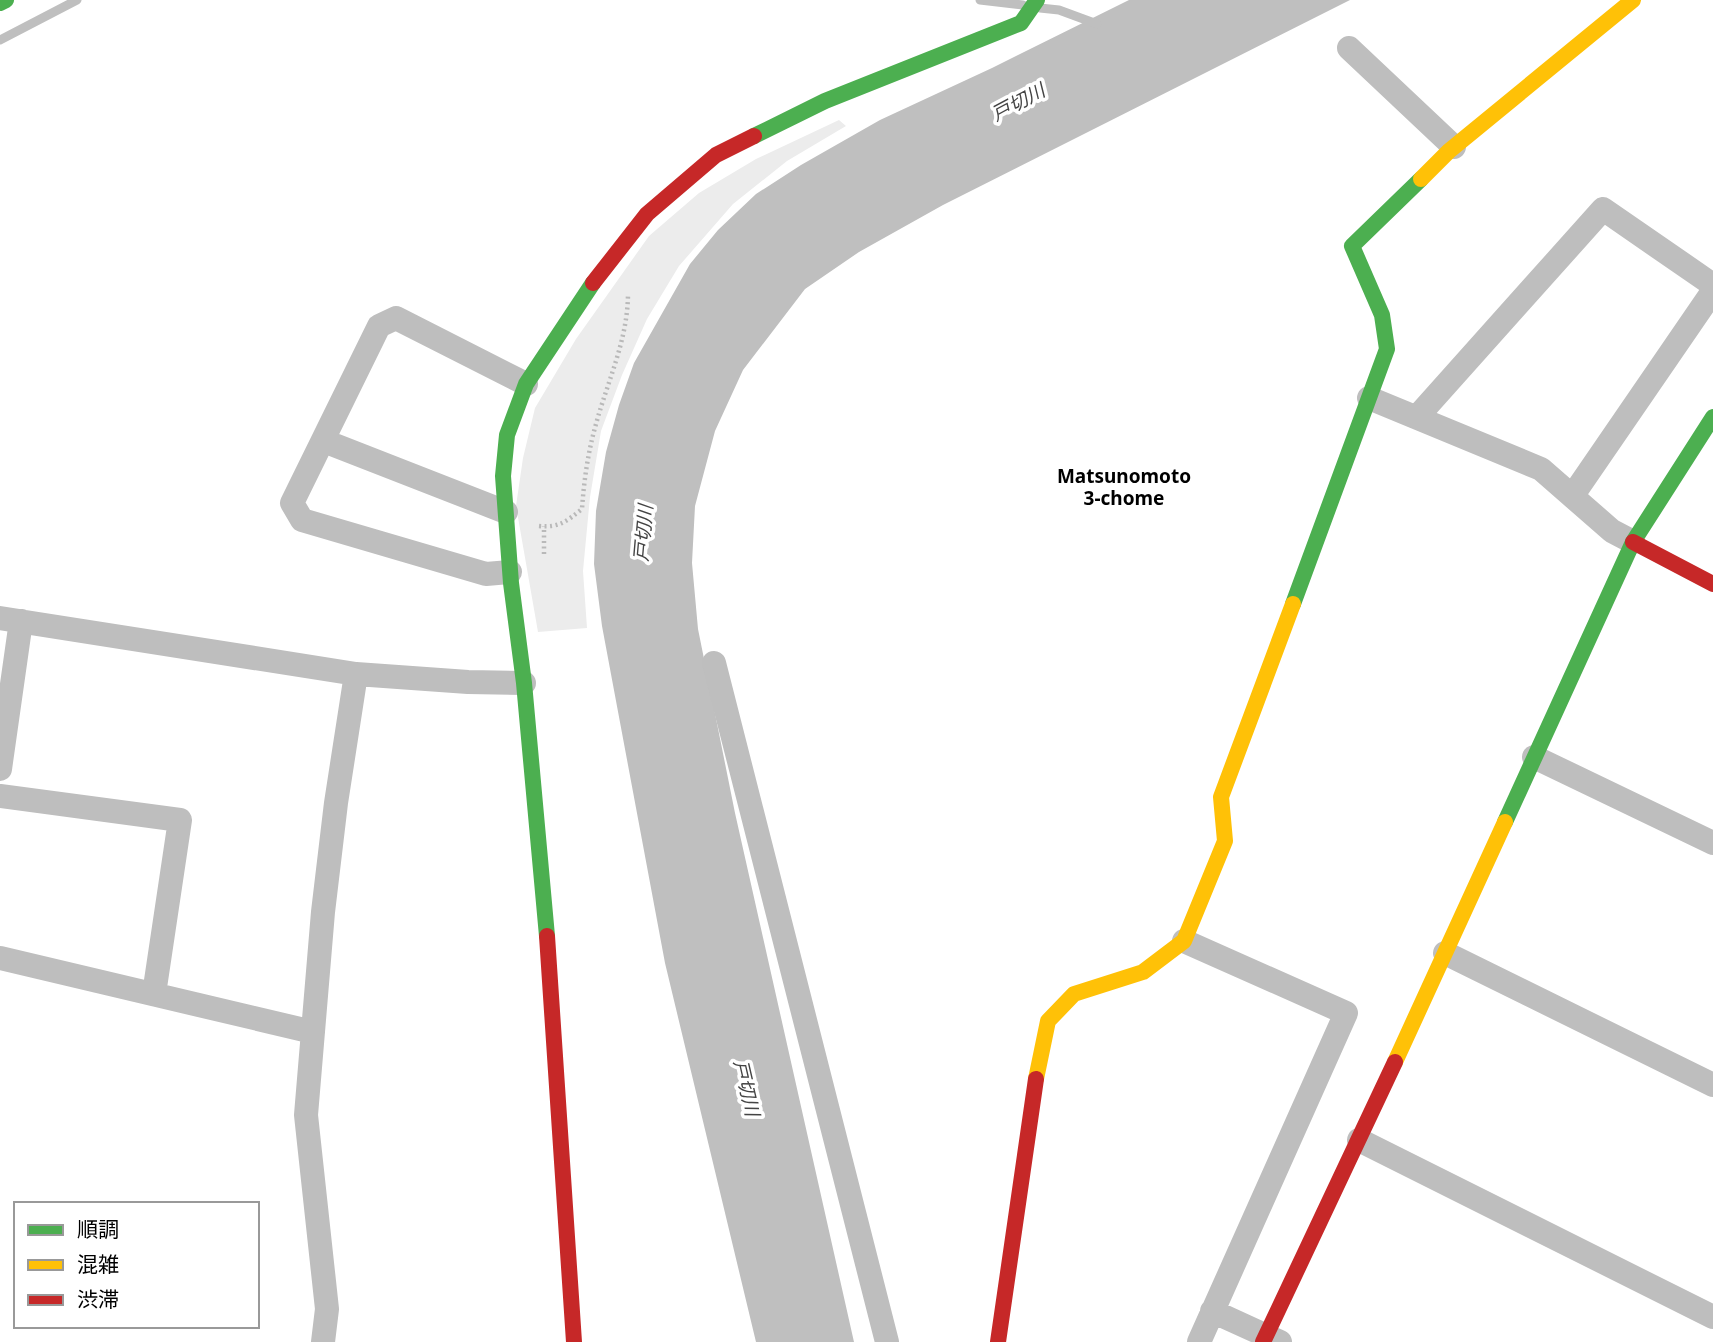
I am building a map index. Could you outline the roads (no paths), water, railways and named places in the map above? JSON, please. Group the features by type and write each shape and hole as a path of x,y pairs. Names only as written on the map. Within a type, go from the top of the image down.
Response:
{"street":[{"path":"0,3 6,0"},
{"path":"574,1342 546,926 524,683 510,572 503,476 507,435 526,384 593,283 647,214 716,155 825,101 1021,23 1037,0"},
{"path":"998,1342 1031,1106 1048,1021 1074,994 1143,972 1184,942 1224,841 1221,797 1387,349 1382,315 1352,246 1454,147 1633,0"},
{"path":"1349,48 1454,147"},
{"path":"1417,417 1603,209 1713,285"},
{"path":"1573,495 1713,291"},
{"path":"510,572 486,573 302,520 292,503 379,326 396,318 526,384"},
{"path":"1369,398 1541,469 1612,531 1713,584"},
{"path":"1212,1311 1270,1340 1633,542 1713,417"},
{"path":"324,441 506,512"},
{"path":"0,769 10,620 356,674 524,683"},
{"path":"713,663 887,1342"},
{"path":"323,1342 327,1310 306,1115 322,922 336,803 356,674"},
{"path":"1534,757 1713,843"},
{"path":"0,796 180,820 154,995"},
{"path":"1184,942 1346,1013 1199,1342"},
{"path":"1445,953 1713,1085"},
{"path":"0,958 313,1032"},
{"path":"1359,1140 1713,1317"}],"water":[{"name":"戸切川","path":"1129,0 1350,0 943,205 859,252 805,289 743,370 715,431 695,506 692,563 698,629 735,813 854,1342 756,1342 665,963 602,626 594,564 596,511 606,452 619,405 634,363 690,264 718,230 756,194 880,120"}],"waterway":[{"path":"0,40 77,0"},
{"path":"980,0 1023,5"},
{"path":"1040,8 1059,10 1097,24"}],"district":[{"name":"Matsunomoto 3-chome","path":"1124,487"}]}
